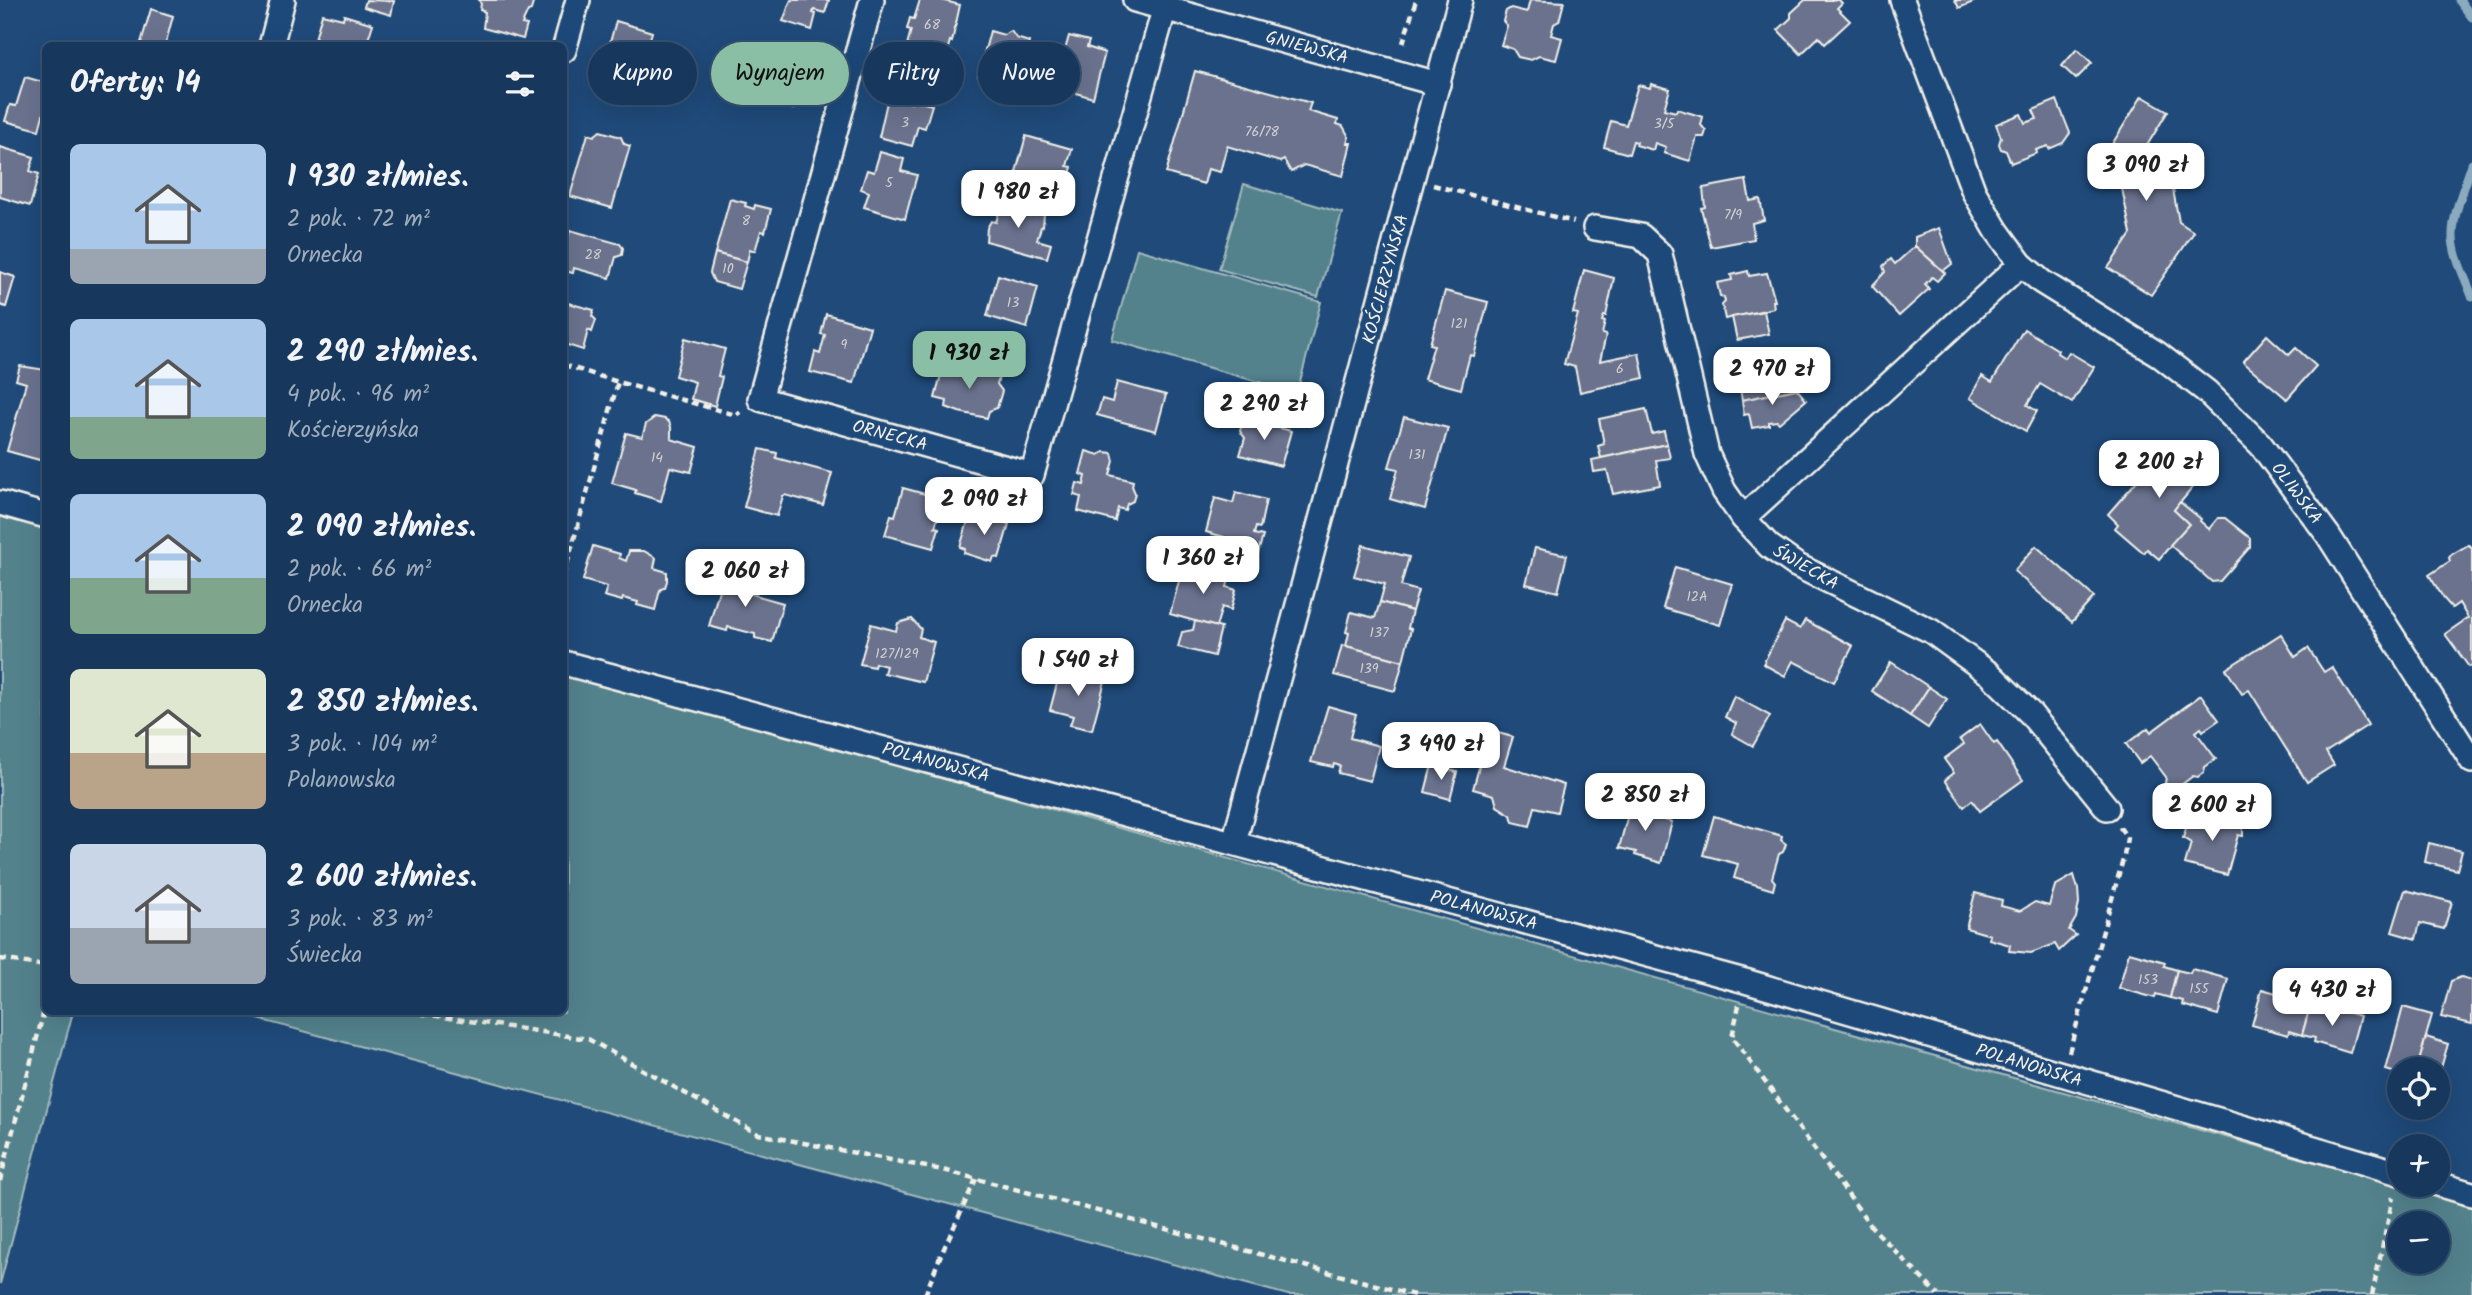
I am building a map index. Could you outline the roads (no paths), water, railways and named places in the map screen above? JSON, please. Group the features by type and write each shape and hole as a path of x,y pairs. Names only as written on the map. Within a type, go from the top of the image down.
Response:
{"street":[{"path":"272,42 284,0"},
{"path":"566,42 578,0"},
{"name":"ORNECKA","path":"872,0 760,399 1032,475 1166,4"},
{"name":"GNIEWSKA","path":"1135,0 1166,4 1438,84"},
{"name":"KOŚCIERZYŃSKA","path":"1234,842 1320,531 1460,0"},
{"name":"OLIWSKA","path":"1902,0 1974,192 2021,264 2042,282 2178,369 2206,391 2260,445 2328,535 2472,761"},
{"name":"ŚWIECKA","path":"1595,228 1641,236 1660,254 1707,454 1724,491 1742,518 1769,546 1796,565 1931,631 1990,674 2030,713 2107,808"},
{"path":"1742,518 2021,264"},
{"path":"0,503 42,515"},
{"name":"POLANOWSKA","path":"567,664 1745,981 2387,1170"},
{"path":"2450,1188 2472,1194"}],"waterway":[{"path":"2459,0 2472,17"},
{"path":"2472,164 2453,233 2457,257 2472,296"}]}
